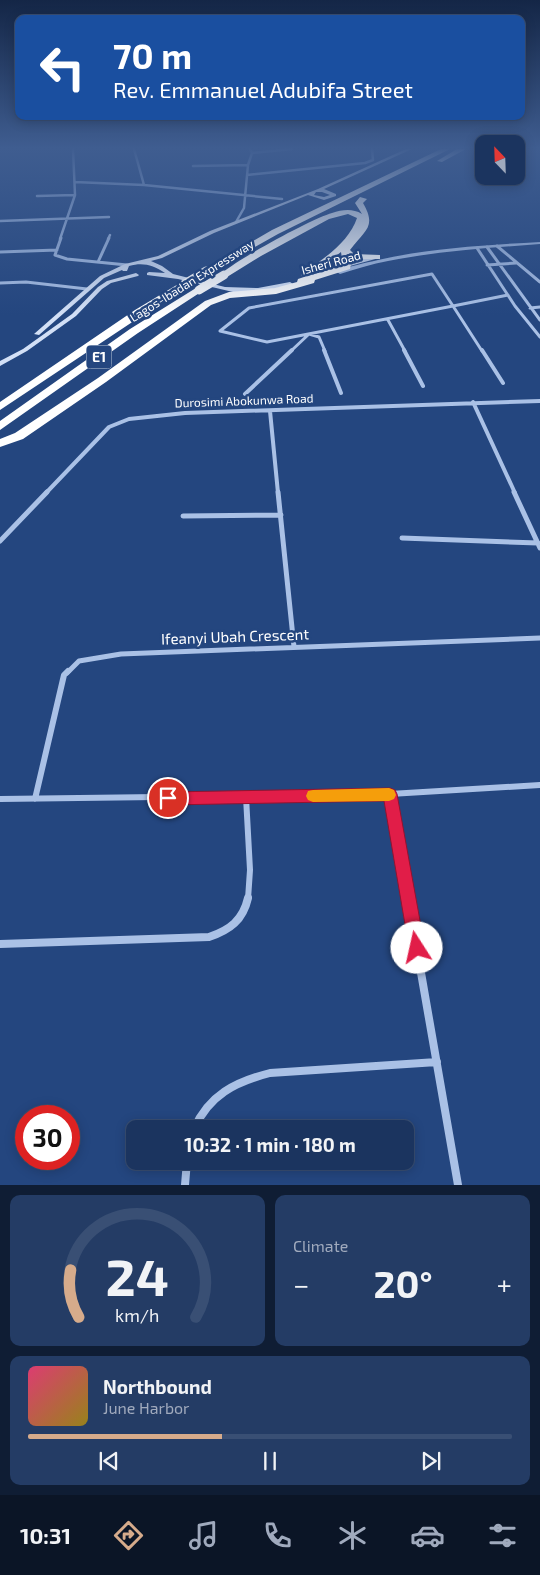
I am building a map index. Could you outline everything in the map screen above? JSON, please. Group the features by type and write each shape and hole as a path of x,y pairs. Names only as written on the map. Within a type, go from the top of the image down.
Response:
{"highway":[{"name":"Lagos-Ibadan Expressway","path":"0,407 138,312 241,250 331,204"},
{"name":"Lagos-Ibadan Expressway","path":"0,426 134,332 199,290 354,204"},
{"path":"289,284 347,267 346,251 367,222 367,216 361,204"},
{"path":"299,279 336,251 355,230 361,217 357,213 346,212 323,220"},
{"path":"346,251 352,257 377,258"},
{"path":"0,443 19,436 102,380 208,303 229,295 276,291 311,281"}],"main road":[{"path":"0,358 25,343 102,277 127,265 160,257 236,222 288,204"},
{"path":"160,266 208,237 292,204"},
{"name":"Isheri Road","path":"218,288 253,289 377,258"},
{"name":"Isheri Road","path":"145,261 160,266 170,274"},
{"path":"127,265 126,271 136,275"},
{"name":"Isheri Road","path":"149,274 155,272 160,266"},
{"name":"Isheri Road","path":"0,364 25,350 74,315 100,288 109,282 136,275 170,274 218,288 250,291 311,281"}],"street":[{"path":"72,204 56,255 59,257 127,265"},
{"path":"236,222 244,204"},
{"path":"0,221 109,217"},
{"path":"98,262 110,235"},
{"name":"Isheri Road","path":"311,281 377,262 476,248 540,243"},
{"path":"496,246 540,282"},
{"path":"487,247 540,320"},
{"path":"476,248 486,265 540,337"},
{"path":"0,252 57,250"},
{"name":"Isheri Road","path":"377,258 450,252"},
{"path":"486,265 516,263"},
{"path":"503,383 454,307 432,274 249,308 220,332 268,342 388,320 454,307 508,295"},
{"path":"0,283 26,282 87,290"},
{"path":"530,308 540,307"},
{"path":"388,320 423,386"},
{"path":"310,334 319,337 342,393"},
{"path":"245,394 310,334"},
{"name":"Durosimi Abokunwa Road","path":"0,541 109,427 129,419 155,415 540,401"},
{"path":"402,538 539,545 472,402"},
{"path":"270,410 294,646"},
{"path":"183,516 281,515"},
{"name":"Ifeanyi Ubah Crescent","path":"35,799 64,675 80,661 122,654 540,638"},
{"path":"0,799 390,794 540,785"},
{"path":"390,794 458,1185"},
{"path":"0,944 209,937 224,933 246,910 251,892 246,797"},
{"path":"199,1120 208,1105 224,1090 243,1079 270,1074 437,1062"},
{"path":"185,1185 186,1170"}],"slow traffic":[{"path":"313,796 389,795"}],"route":[{"path":"168,798 390,794 417,948"}]}
